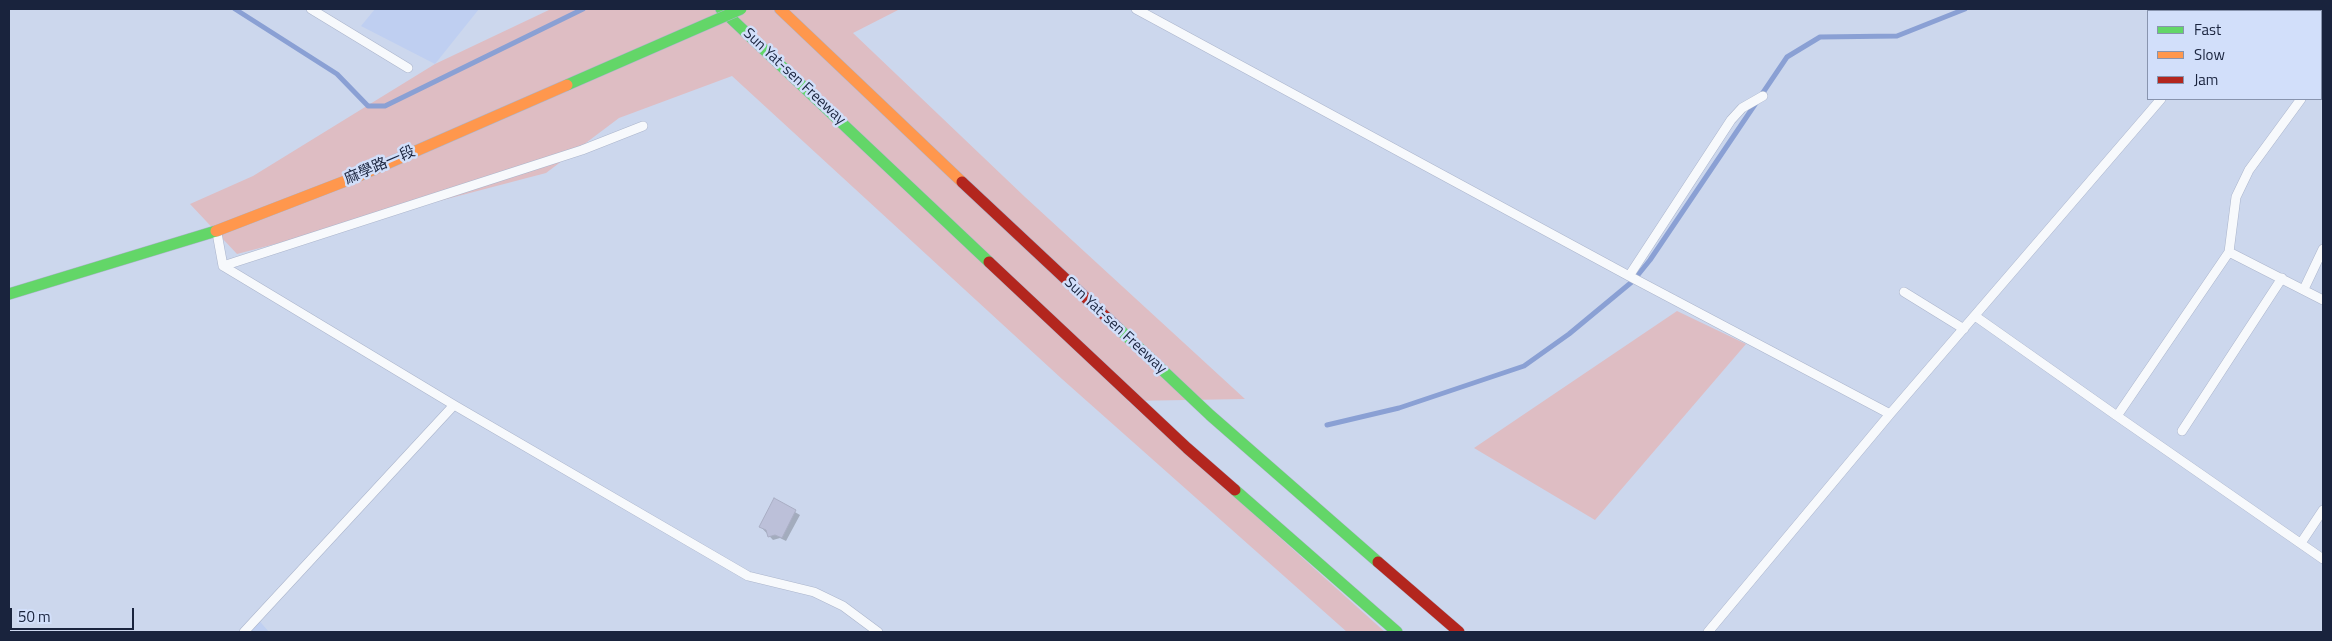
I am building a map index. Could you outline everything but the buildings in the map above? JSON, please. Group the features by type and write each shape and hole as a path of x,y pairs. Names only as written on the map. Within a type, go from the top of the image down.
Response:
{"main road":[{"name":"Sun Yat-sen Freeway","path":"721,9 1187,448 1397,632"},
{"name":"麻學路一段","path":"9,294 216,231 361,175 741,9"},
{"name":"Sun Yat-sen Freeway","path":"780,9 827,56 1210,416 1459,632"}],"lane":[{"path":"311,9 408,68"},
{"path":"1136,9 1629,276 1890,414"},
{"path":"1629,276 1731,120 1742,108 1763,96"},
{"path":"1708,632 1890,414 2160,100"},
{"path":"2117,416 2229,252 2236,197 2249,170 2300,100"},
{"path":"223,266 582,150 644,126"},
{"path":"216,231 223,266 454,405 748,576 814,592 843,606 878,632"},
{"path":"2304,289 2323,248"},
{"path":"2229,252 2323,300"},
{"path":"2182,431 2282,278"},
{"path":"1904,292 1964,329"},
{"path":"1975,316 2323,558"},
{"path":"247,631 454,405"},
{"path":"2301,543 2323,510"}],"shaded area":[{"path":"375,9 479,9 435,64 361,26"},
{"path":"551,9 900,9 853,33 1025,197 1245,399 1128,401 1385,632 1347,632 1062,379 732,76 619,118 546,173 237,254 190,204 253,176 435,64"},
{"path":"1677,311 1746,344 1595,520 1474,448"},
{"path":"256,617 269,632 244,632"}],"waterway":[{"path":"235,9 337,74 368,106 385,106 583,9"},
{"path":"1327,425 1399,408 1524,366 1569,334 1633,281 1650,260 1787,57 1820,37 1897,36 1965,9"}],"traffic: fast":[{"path":"721,9 989,262"},
{"path":"567,85 741,9"},
{"path":"9,294 216,231"},
{"path":"1118,328 1210,415 1378,562"},
{"path":"1235,490 1397,632"}],"traffic: slow":[{"path":"780,9 962,182"},
{"path":"216,231 361,175 567,85"}],"traffic: jam":[{"path":"962,182 1118,328"},
{"path":"989,262 1187,448 1235,490"},
{"path":"1378,562 1459,632"}]}
